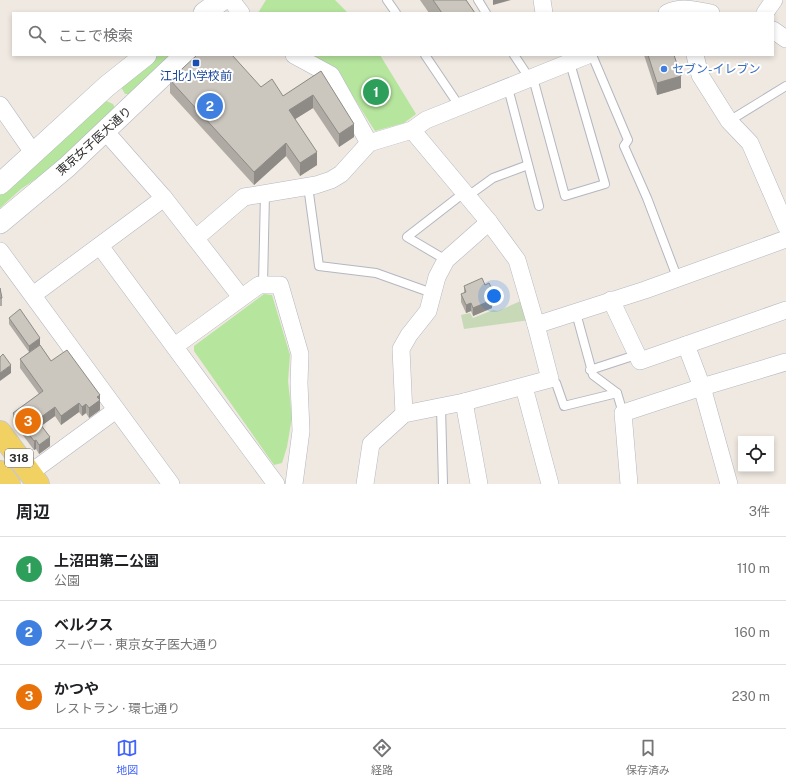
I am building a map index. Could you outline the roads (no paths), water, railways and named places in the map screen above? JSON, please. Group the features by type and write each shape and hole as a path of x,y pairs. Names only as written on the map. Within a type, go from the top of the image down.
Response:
{"main road":[{"name":"318","path":"0,432 34,479"},
{"name":"318","path":"0,472 9,484"}],"street":[{"path":"542,0 544,12"},
{"path":"766,12 774,0"},
{"path":"208,12 231,6"},
{"path":"669,12 686,7 707,12"},
{"path":"774,31 786,39"},
{"path":"0,184 107,86 145,56"},
{"name":"東京女子医大通り","path":"0,223 68,167 184,56"},
{"path":"296,56 331,76 369,143"},
{"path":"196,238 244,197 265,192 308,186 331,180 341,174 369,143 412,130 426,120 531,79 553,62 570,63 586,56"},
{"path":"695,56 700,74 728,121 750,143 786,226"},
{"path":"0,105 34,154"},
{"path":"365,484 371,444 404,414 464,402 550,379 517,260 489,222 412,130"},
{"path":"105,131 164,198 241,297"},
{"path":"33,294 164,198"},
{"path":"404,414 401,349 409,335 428,311 437,276 446,260 489,222"},
{"path":"536,325 576,313 786,239"},
{"path":"100,246 276,484"},
{"path":"0,251 171,484"},
{"path":"175,346 259,284 280,285 300,354 299,383 301,431 294,484"},
{"path":"611,300 640,361 786,310"},
{"path":"686,345 702,386 729,484"},
{"path":"629,484 623,413 702,386 786,362"},
{"path":"524,387 550,484"},
{"path":"464,402 480,484"},
{"path":"34,479 116,410"}],"lane":[{"path":"387,0 395,12"},
{"path":"478,0 485,12"},
{"path":"426,56 460,107"},
{"path":"515,56 531,79 565,196 605,184 570,63"},
{"path":"592,56 628,140 624,146 647,198 677,277"},
{"path":"728,121 786,86"},
{"path":"508,88 539,206"},
{"path":"446,260 407,237 466,194 493,178 528,165"},
{"path":"308,186 319,266 376,273 432,293"},
{"path":"263,284 265,192"},
{"path":"576,313 590,370 593,375 617,393 623,413"},
{"path":"590,370 636,354"},
{"path":"550,379 556,383 564,406 617,393"},
{"path":"441,407 443,484"}],"place":[{"name":"江北小学校前","path":"196,63"},
{"name":"セブン-イレブン","path":"664,69"},
{"name":"上沼田第二公園","path":"376,92"},
{"name":"ベルクス","path":"210,106"},
{"name":"かつや","path":"28,421"}]}
